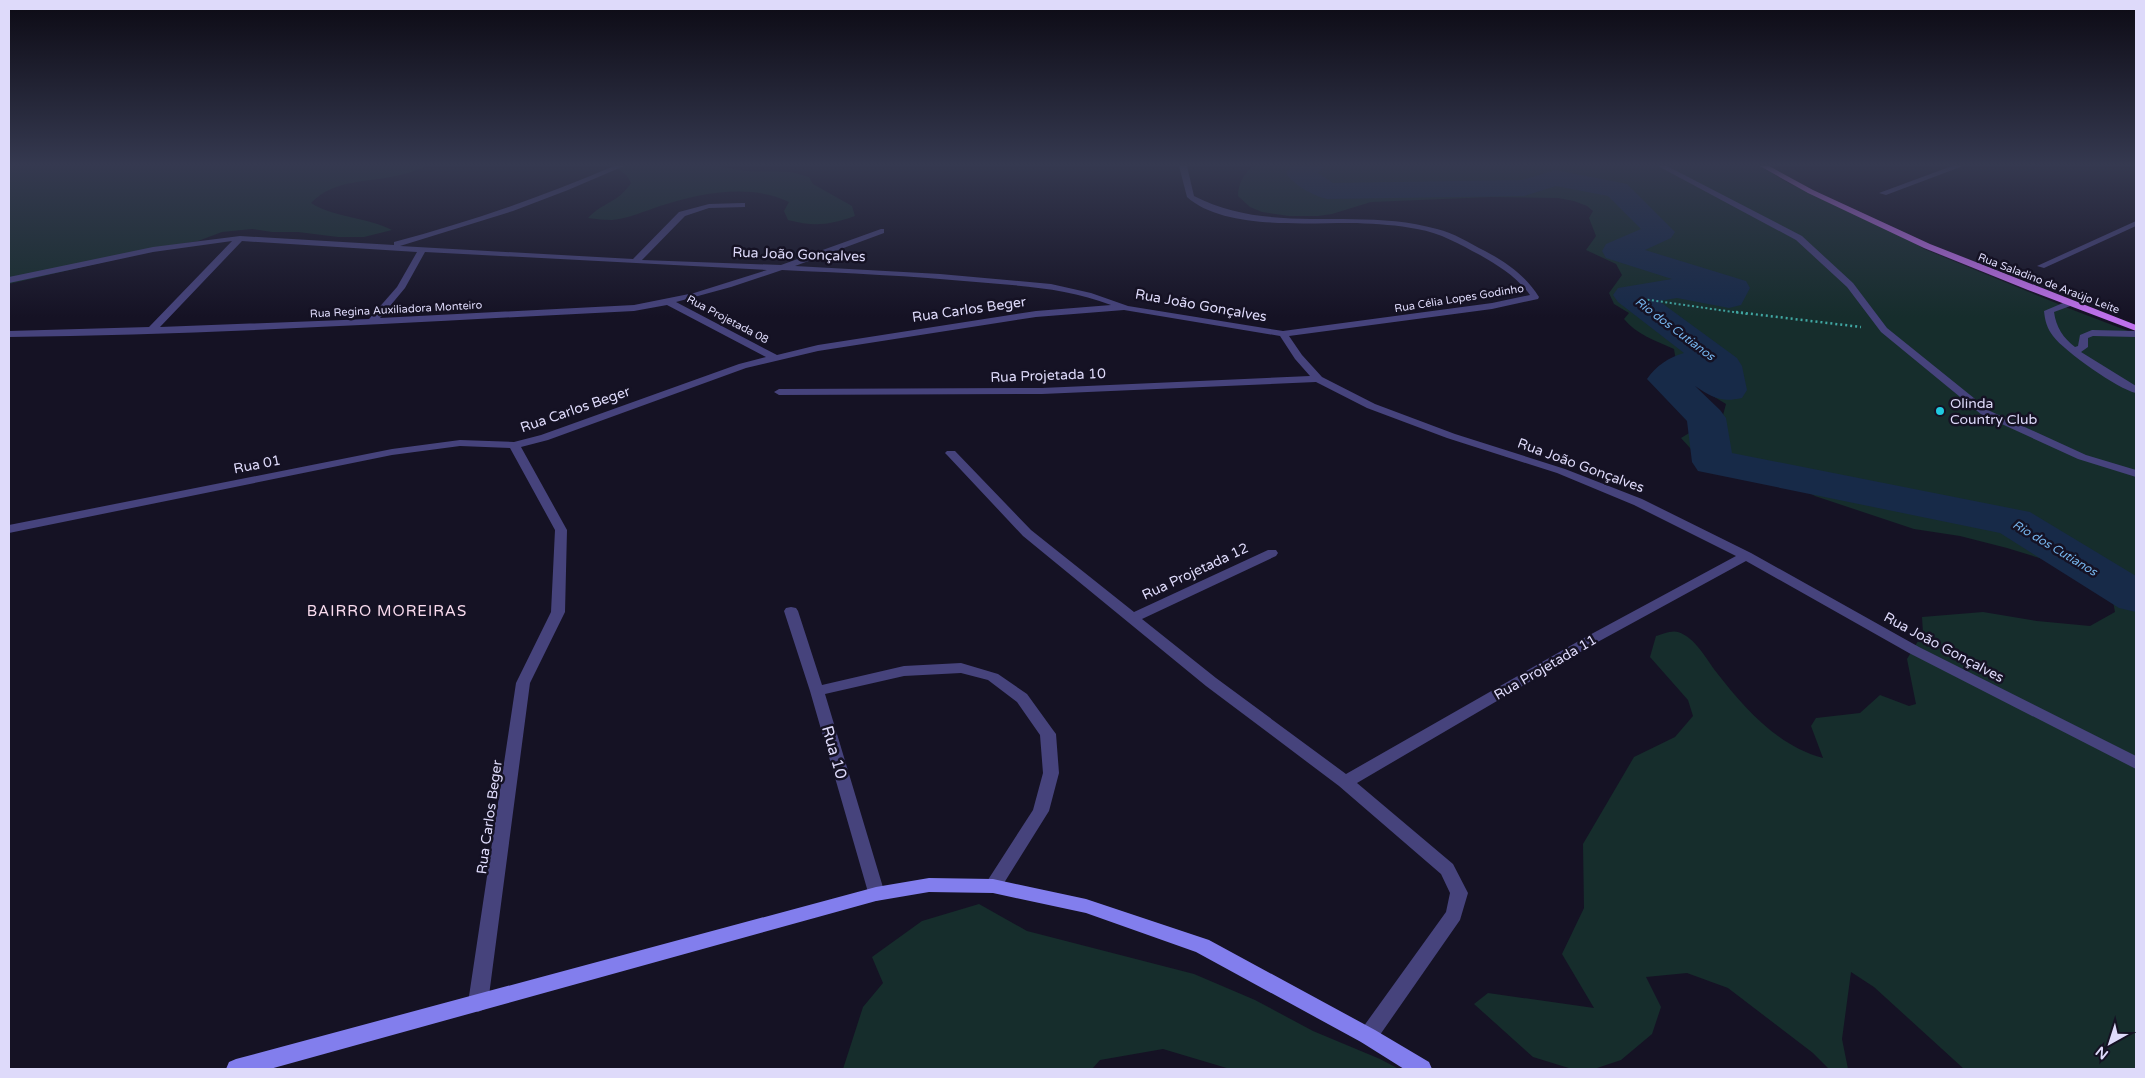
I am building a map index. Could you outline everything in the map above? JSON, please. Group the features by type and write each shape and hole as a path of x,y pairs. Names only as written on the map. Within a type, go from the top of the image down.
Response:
{"main road":[{"name":"Rua Saladino de Araújo Leite","path":"1863,216 1998,276 2136,328"},
{"path":"236,1069 876,894 929,885 993,886 1086,906 1202,946 1368,1036 1422,1069"}],"street":[{"path":"384,247 442,232 488,216"},
{"path":"636,262 680,216"},
{"name":"Rua Célia Lopes Godinho","path":"1247,216 1273,220 1380,222 1417,227 1449,235 1508,267 1528,284 1535,297 1492,306 1283,334"},
{"path":"1758,216 1799,238 1850,285 1884,330 1986,413 2082,457 2136,474"},
{"path":"2041,266 2136,223"},
{"name":"Rua Regina Auxiliadora Monteiro","path":"9,334 371,322 634,308 704,293 881,232"},
{"path":"153,329 240,238"},
{"name":"Rua João Gonçalves","path":"9,280 160,248 200,241 240,238 636,262 917,274 1048,286 1105,298 1126,308 1283,334 1298,357 1318,379 1371,406 1451,436 1561,471 1638,502 1746,556 1914,650 2136,763"},
{"path":"371,322 393,301 404,286 422,250"},
{"name":"Rua Projetada 08","path":"669,302 775,358"},
{"path":"2070,303 2054,308 2049,312 2048,316 2053,331 2089,362 2136,390"},
{"name":"Rua Carlos Beger","path":"478,1003 523,683 558,612 560,530 540,488 514,445 544,438 743,366 818,348 1036,314 1097,308 1126,308"},
{"path":"2074,351 2083,347 2083,337 2092,333 2136,334"},
{"name":"Rua Projetada 10","path":"779,392 1042,390 1318,379"},
{"name":"Rua 01","path":"9,529 392,452 460,443 514,445"},
{"path":"951,453 1027,533 1131,619 1345,782 1447,869 1459,893 1454,915 1368,1036"},
{"name":"Rua Projetada 12","path":"1131,619 1272,553"},
{"name":"Rua Projetada 11","path":"1345,782 1589,641 1746,556"},
{"name":"Rua 10","path":"790,610 817,691 876,894"},
{"path":"817,691 904,671 961,668 993,676 1022,698 1048,734 1050,773 1041,811 993,886"}],"path":[{"path":"1643,299 1716,310 1884,330"}],"green space":[{"path":"9,216 348,216 372,222 392,230 364,237 338,237 252,229 222,232 198,241 157,248 9,284"},
{"path":"590,216 629,216 612,220 588,218"},
{"path":"786,216 854,216 822,224 806,224 788,220"},
{"path":"1590,216 1864,216 1895,230 1924,249 2136,334 2136,1069 1964,1069 1874,987 1851,972 1842,1039 1848,1069 1829,1069 1813,1053 1728,988 1687,973 1646,977 1661,1007 1652,1034 1621,1060 1594,1069 1572,1069 1533,1057 1474,1004 1488,993 1594,1008 1562,954 1584,908 1583,844 1634,757 1675,737 1693,716 1688,700 1650,657 1656,636 1667,632 1678,632 1690,639 1700,649 1739,700 1777,736 1807,753 1823,758 1811,726 1816,718 1860,713 1880,695 1909,706 1916,704 1907,659 1923,633 1922,617 1983,612 2037,621 2090,626 2115,612 2110,585 2062,565 1960,536 1914,529 1815,496 1779,477 1700,459 1681,438 1699,427 1722,419 1726,404 1698,387 1677,368 1674,349 1640,333 1624,319 1629,313 1614,304 1609,293 1622,275 1616,264 1586,250 1596,236"},
{"path":"979,904 1027,931 1194,974 1255,1000 1313,1031 1399,1069 1230,1069 1163,1049 1100,1060 1092,1069 843,1069 863,1007 883,983 872,957 922,921"}],"waterway":[{"name":"Rio dos Cutianos","path":"1644,216 1660,232 1617,251 1734,288 1729,298 1677,288 1630,295 1724,366 1728,390 1686,364 1666,379 1706,418 1713,462 2014,522 2136,597"}],"place":[{"name":"Olinda Country Club","path":"1940,411"}],"district":[{"name":"BAIRRO MOREIRAS","path":"387,611"}]}
